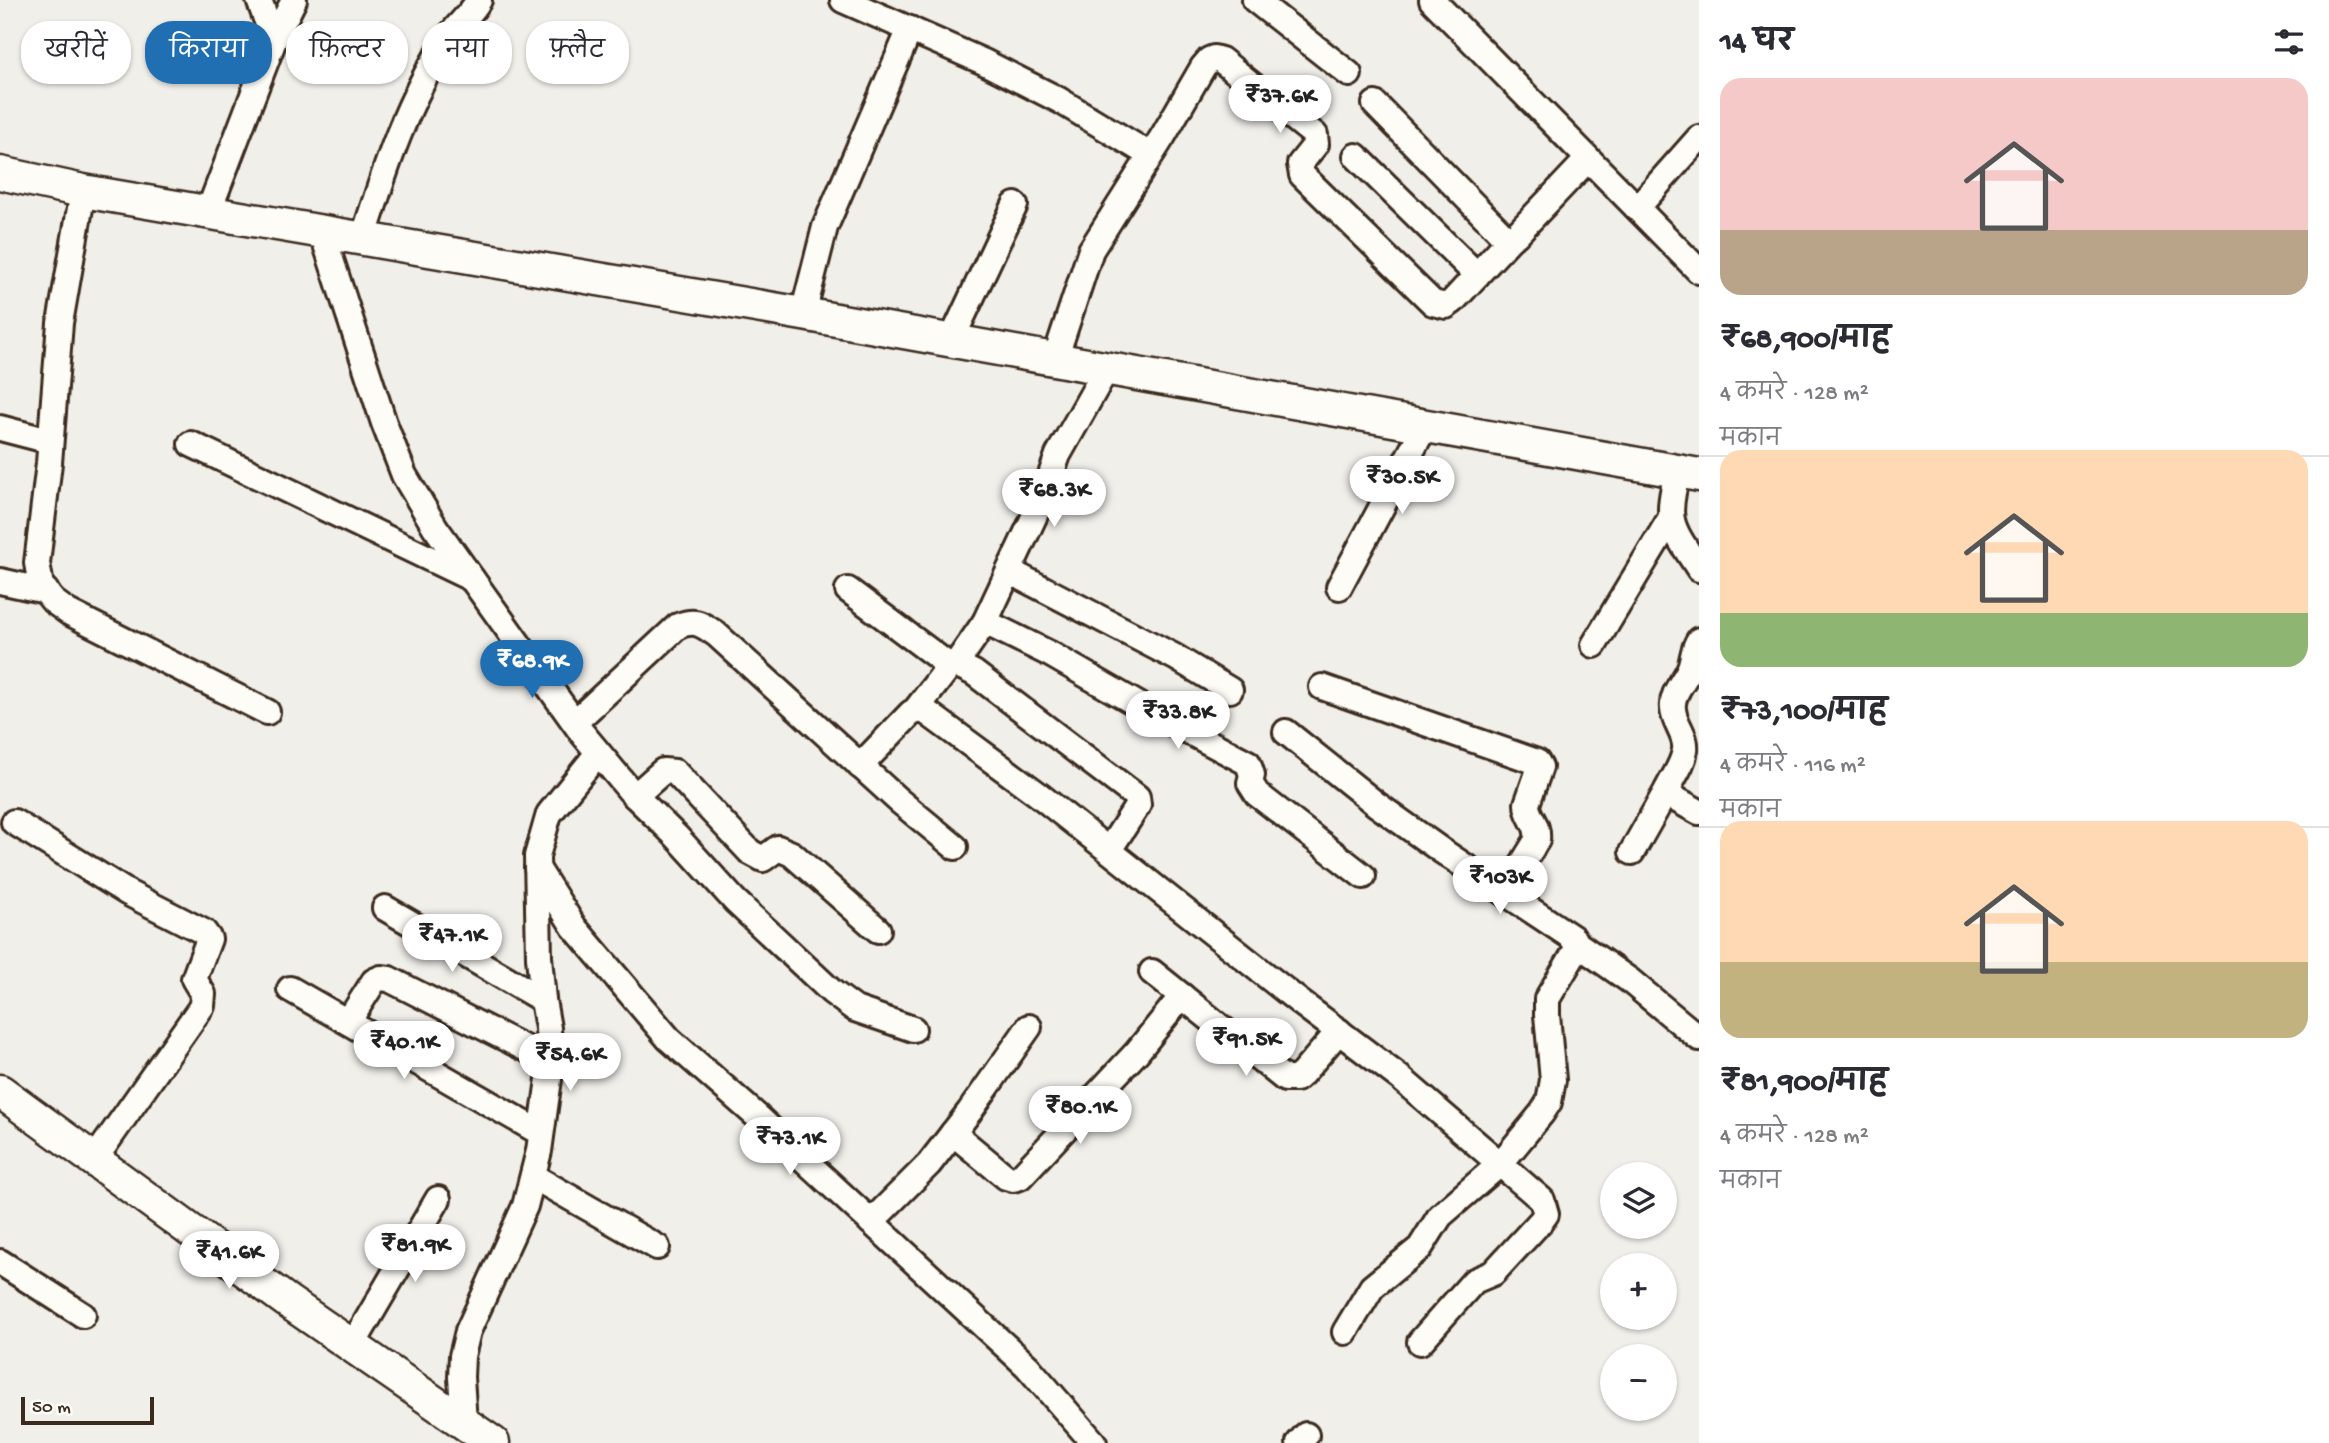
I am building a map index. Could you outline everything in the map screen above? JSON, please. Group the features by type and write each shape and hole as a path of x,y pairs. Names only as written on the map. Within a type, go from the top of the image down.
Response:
{"main road":[{"path":"0,173 83,191 803,314 1688,473"},
{"path":"0,1091 287,1301 493,1443"}],"street":[{"path":"259,0 274,40"},
{"path":"208,213 274,40 294,0"},
{"path":"363,239 404,119 450,36 479,0"},
{"path":"843,0 984,62 1059,100 1150,155"},
{"path":"1255,0 1349,74"},
{"path":"1432,0 1699,271"},
{"path":"803,314 825,227 910,29"},
{"path":"1055,359 1091,250 1203,67 1214,58 1221,60 1315,135 1316,144 1300,164 1302,175 1433,303 1446,306 1588,159"},
{"path":"1375,104 1504,236 1511,238"},
{"path":"1637,208 1699,138"},
{"path":"1356,156 1477,275"},
{"path":"83,191 60,323 38,575 46,591 68,612 267,712"},
{"path":"951,341 1015,205"},
{"path":"322,232 384,423 404,475 435,527 575,722 635,796 677,837 735,901 832,992 863,1012 912,1029"},
{"path":"860,766 915,711 985,622 1042,500 1058,455 1107,368"},
{"path":"1339,587 1426,424"},
{"path":"0,428 50,441"},
{"path":"191,444 475,581"},
{"path":"1688,473 1669,508 1670,519 1699,569"},
{"path":"1594,645 1670,519"},
{"path":"1009,571 1175,657 1230,690"},
{"path":"0,581 46,591"},
{"path":"848,590 943,661 974,673 1137,797 1138,806 1109,850"},
{"path":"575,722 678,626 689,622 700,624 716,635 860,766 955,847"},
{"path":"985,622 1240,757 1252,769 1250,783 1257,794 1363,876"},
{"path":"1632,852 1682,760 1684,737 1673,711 1673,701 1689,671 1692,652 1699,640"},
{"path":"1322,687 1537,762 1540,767 1527,804 1527,810 1538,830 1537,840 1505,892"},
{"path":"915,711 925,711 937,719 1109,850 1399,1077 1542,1200 1546,1213 1493,1273 1474,1281 1420,1342"},
{"path":"1286,732 1376,804 1573,938 1577,949 1547,999 1553,1080 1549,1102 1500,1163 1440,1216 1420,1248 1372,1287 1345,1332"},
{"path":"464,1423 461,1377 462,1356 468,1331 525,1206 534,1177 541,1133 550,1061 548,1028 542,1000 537,856 549,814 598,753"},
{"path":"635,796 663,771 675,772 750,852 763,859 778,848 792,854 878,930"},
{"path":"1667,790 1670,796 1699,812"},
{"path":"14,822 128,893 204,932 209,939 194,979 203,993 202,1006 94,1160"},
{"path":"537,868 574,927 669,1039 759,1118 1027,1366 1094,1443"},
{"path":"385,908 542,1000"},
{"path":"1576,943 1629,980 1699,1038"},
{"path":"1152,972 1284,1079 1296,1079 1302,1074 1339,1031"},
{"path":"348,1022 374,981 389,979 550,1061"},
{"path":"290,989 541,1133"},
{"path":"953,1133 1006,1177 1020,1177 1136,1052 1182,996"},
{"path":"871,1222 929,1164 1029,1027"},
{"path":"534,1177 657,1247"},
{"path":"352,1346 438,1199"},
{"path":"0,1262 83,1315"}]}
